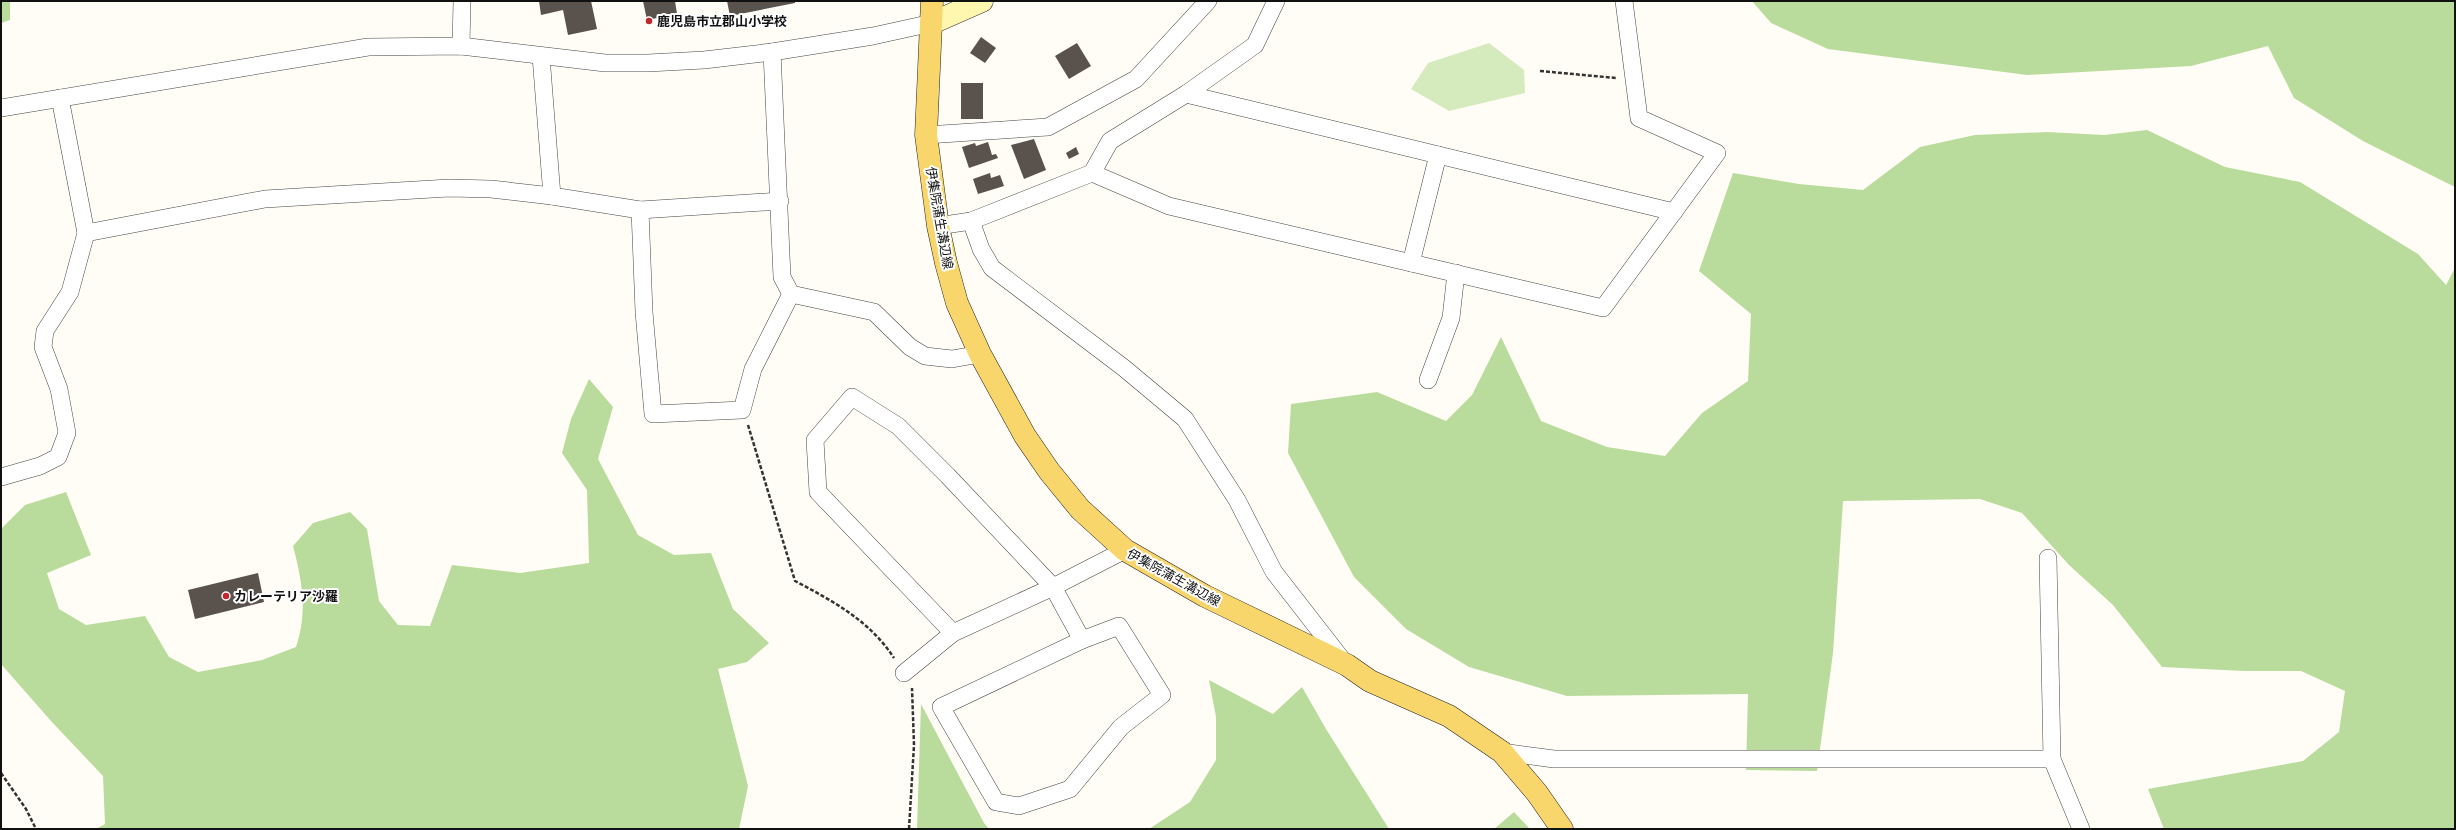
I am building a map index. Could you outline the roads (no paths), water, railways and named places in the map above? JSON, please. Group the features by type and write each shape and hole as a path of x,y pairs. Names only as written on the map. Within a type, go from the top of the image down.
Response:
{"main road":[{"name":"伊集院蒲生溝辺線","path":"932,1 926,135 938,226 957,303 980,354 1025,436 1049,471 1080,509 1125,550 1205,596 1347,665 1370,681 1449,716 1502,752 1537,793 1562,829"}],"street":[{"path":"461,46 462,1"},
{"path":"1,108 368,47 461,46 605,63 648,63 704,60 772,52 873,36 932,23 982,1"},
{"path":"926,135 1048,127 1136,79 1208,1"},
{"path":"938,226 971,221 1092,173 1110,141 1186,94 1255,45 1276,1"},
{"path":"1092,173 1169,206 1603,308 1717,153 1639,118 1624,1"},
{"path":"772,52 780,201 782,277 791,294 874,312 910,347 925,356 952,359 980,354"},
{"path":"541,56 552,196"},
{"path":"1186,94 1674,212"},
{"path":"1,476 40,466 58,457 67,433 59,389 43,347 45,331 70,292 86,233 60,98"},
{"path":"1411,262 1438,155"},
{"path":"86,233 265,199 449,188 491,189 552,196 640,210 780,201"},
{"path":"640,210 644,312 653,414 742,410 752,369 791,294"},
{"path":"971,221 981,250 992,268 1124,368 1185,419 1237,500 1274,572 1347,665"},
{"path":"1428,380 1451,318 1456,273"},
{"path":"953,632 818,492 815,440 852,397 898,426 1053,587 1082,640"},
{"path":"904,673 953,632 1053,587 1125,550"},
{"path":"2048,558 2052,758 2081,829"},
{"path":"1119,626 1162,695 1121,727 1070,789 1018,806 996,802 941,707 1082,640 1119,626"},
{"path":"1502,752 1554,759 2052,758"}],"place":[{"name":"鹿児島市立郡山小学校","path":"649,21"},
{"name":"カレーテリア沙羅","path":"226,596"}]}
